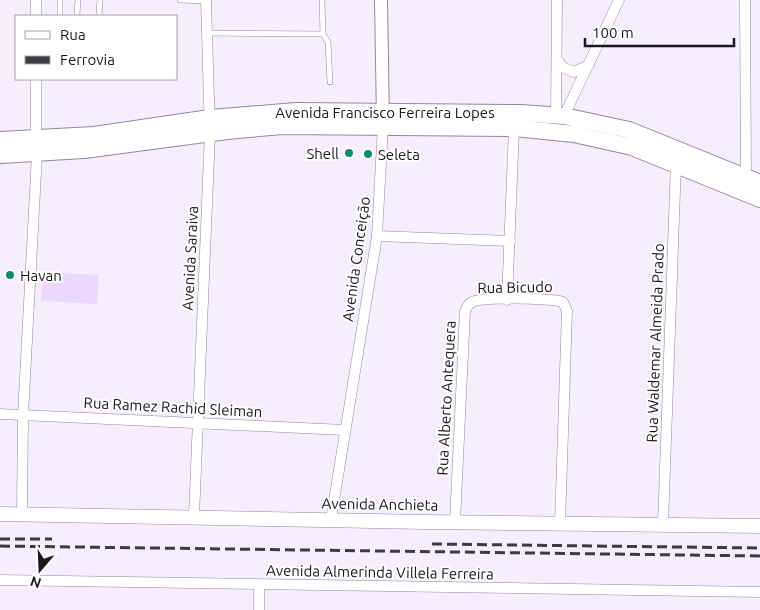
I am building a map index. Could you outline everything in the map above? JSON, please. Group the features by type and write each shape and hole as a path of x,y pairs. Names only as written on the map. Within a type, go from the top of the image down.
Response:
{"highway":[{"name":"Avenida Francisco Ferreira Lopes","path":"0,140 37,147 116,147 210,125 282,126 383,118 560,115 648,136 753,180"},
{"path":"514,128 556,124 560,115"},
{"name":"Avenida Francisco Ferreira Lopes","path":"383,118 514,128 605,140 676,163 760,199"},
{"name":"Avenida Francisco Ferreira Lopes","path":"0,155 37,147"}],"main road":[{"name":"Avenida Anchieta","path":"0,514 760,526"}],"street":[{"path":"36,0 36,15"},
{"name":"Avenida Conceição","path":"331,519 377,236 383,118 381,0"},
{"path":"557,0 560,115"},
{"path":"560,115 589,66 619,0"},
{"path":"745,0 753,180"},
{"name":"Avenida Saraiva","path":"194,516 210,125 206,1"},
{"path":"558,61 564,68 574,72 589,66"},
{"path":"22,514 23,415 37,147 36,80"},
{"path":"507,300 514,128"},
{"name":"Rua Waldemar Almeida Prado","path":"663,524 676,163"},
{"path":"377,236 510,241"},
{"name":"Rua Bicudo","path":"468,305 479,300 563,302 567,311 560,524"},
{"name":"Rua Alberto Antequera","path":"455,522 464,316 468,305"},
{"name":"Rua Ramez Rachid Sleiman","path":"0,414 345,430"},
{"name":"Avenida Almerinda Villela Ferreira","path":"0,580 760,592"},
{"path":"259,585 259,610"}],"lane":[{"path":"60,0 60,15"},
{"path":"77,14 78,0"},
{"path":"99,15 100,0"},
{"path":"180,0 206,1"},
{"path":"322,0 323,34 328,42 330,82"},
{"path":"208,33 323,34"}],"shaded area":[{"path":"43,272 99,275 97,304 41,301"}],"railway":[{"path":"0,539 52,539"},
{"path":"432,544 760,548"},
{"path":"0,546 760,556"}],"place":[{"name":"Shell","path":"349,153"},
{"name":"Seleta","path":"368,154"},
{"name":"Havan","path":"10,275"}]}
